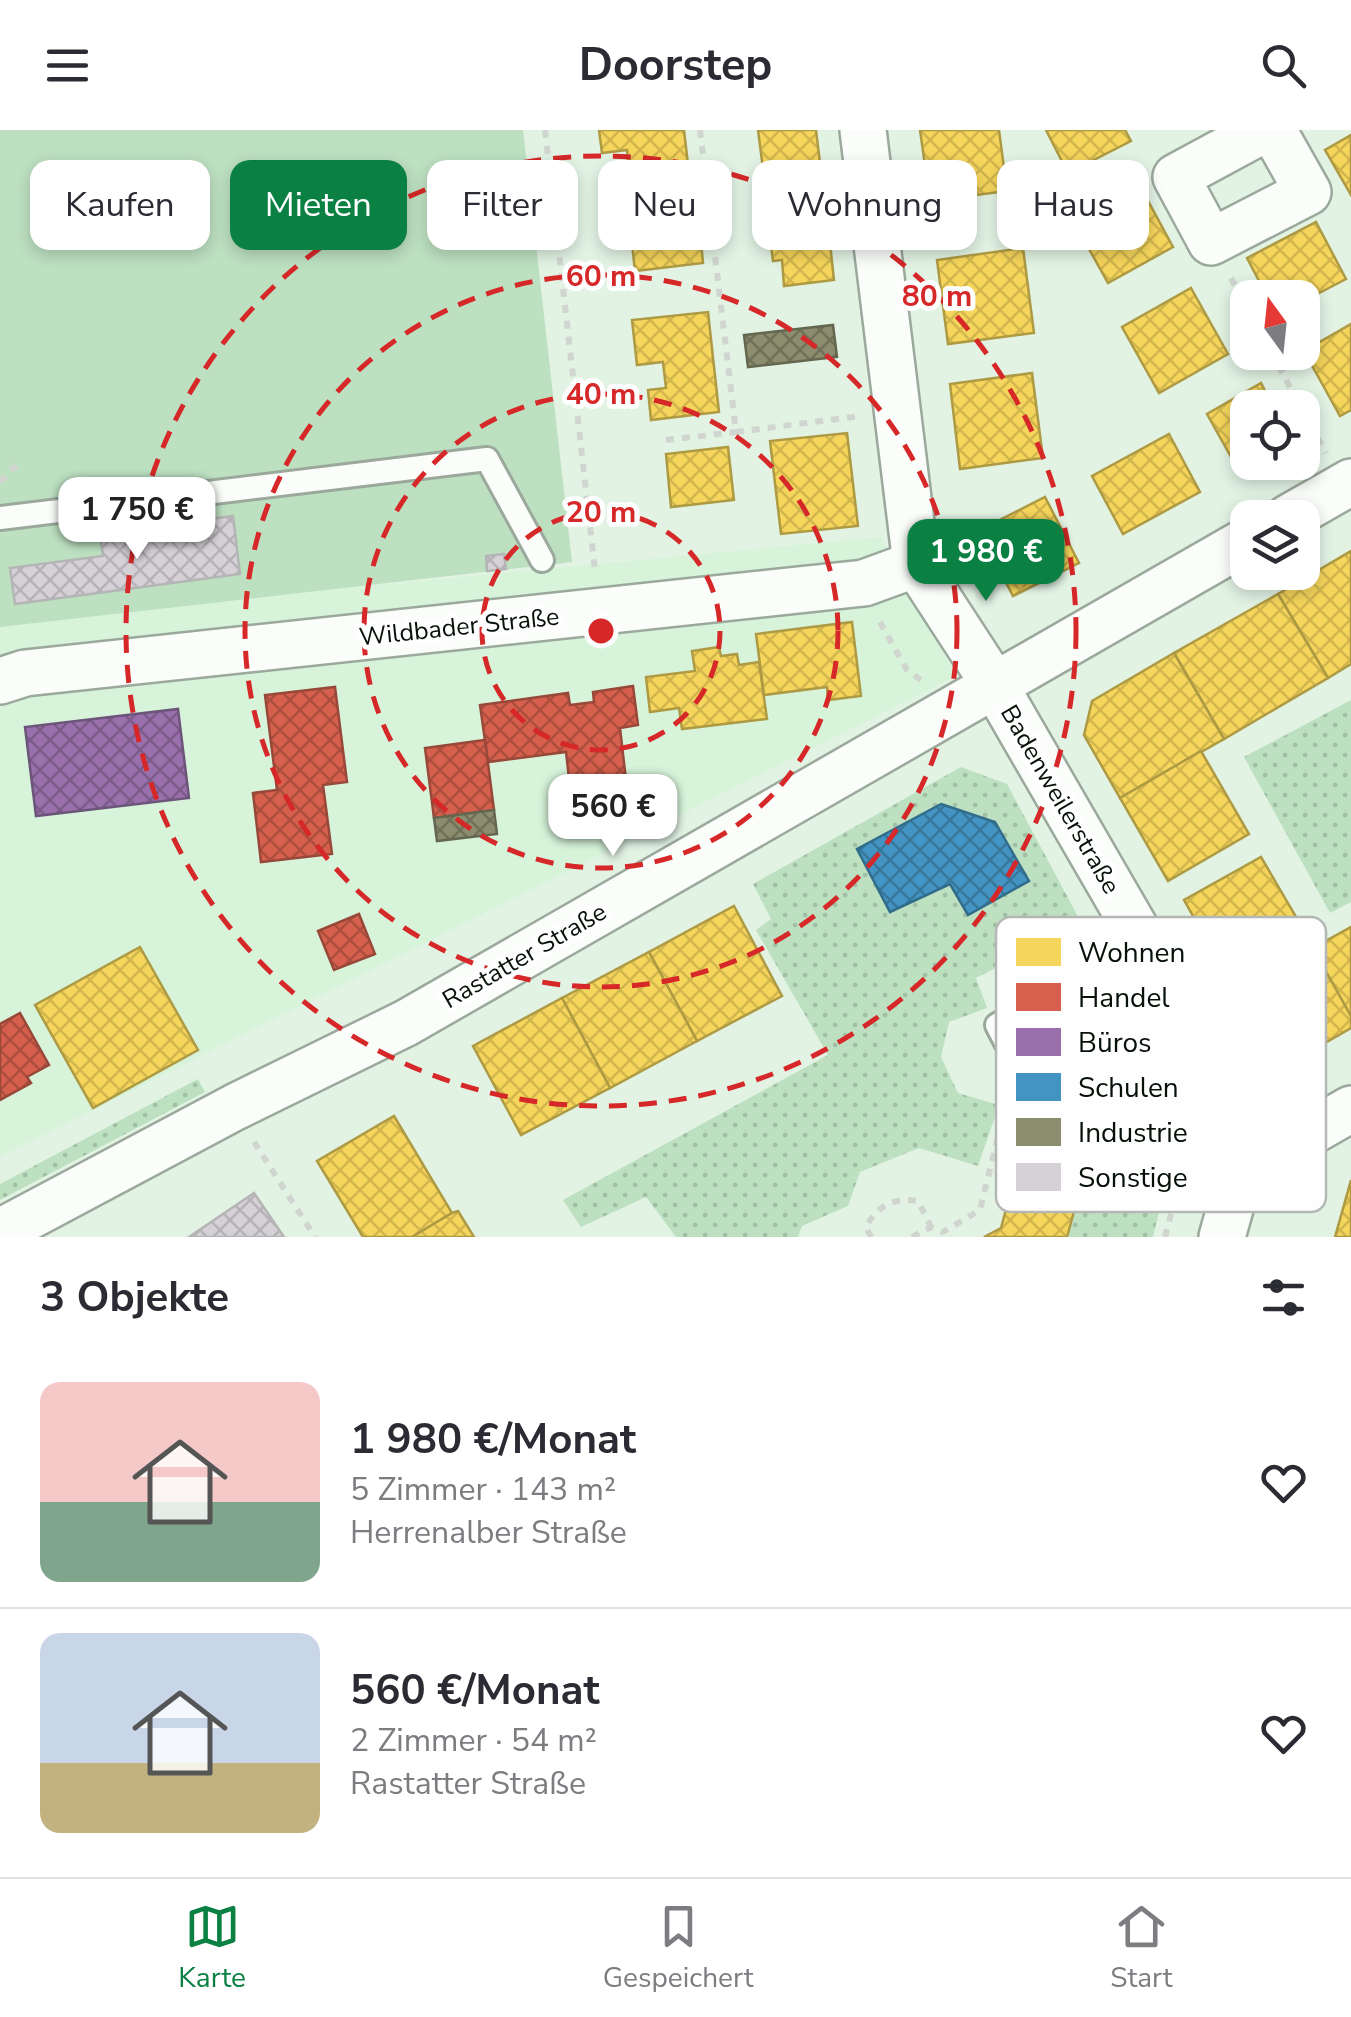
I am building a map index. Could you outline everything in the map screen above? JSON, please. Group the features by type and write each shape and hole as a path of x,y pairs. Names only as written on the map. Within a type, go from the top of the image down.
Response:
{"street":[{"path":"863,130 916,564"},
{"path":"1263,130 1176,177 1211,242 1308,192 1273,130"},
{"path":"1320,500 1351,482"},
{"name":"Rastatter Straße","path":"0,1232 234,1107 406,1023 1230,550"},
{"name":"Wildbader Straße","path":"0,681 25,673 864,583 916,564"},
{"name":"Badenweilerstraße","path":"916,564 994,684 1129,917"},
{"path":"1326,1124 1351,1109"},
{"path":"1222,1237 1229,1212"}],"lane":[{"path":"0,518 486,459 542,560"}],"path":[{"path":"544,130 600,611"},
{"path":"700,130 736,432"},
{"path":"666,440 895,412"},
{"path":"0,482 19,463"},
{"path":"257,1147 315,1237"},
{"path":"871,1237 866,1227 874,1212 900,1198 918,1201 931,1227 943,1232 980,1210 996,1148"},
{"path":"912,1237 931,1227"}],"shaded area":[{"path":"0,130 523,130 526,160 427,160 427,250 537,250 572,562 0,627"},
{"path":"881,537 956,676 0,1157 0,621"},
{"path":"1351,700 1351,902 1330,913 1244,757"},
{"path":"961,767 1007,784 1078,917 996,917 996,968 976,978 987,1008 949,1022 941,1057 958,1093 996,1104 978,1166 919,1148 860,1172 848,1206 802,1226 798,1237 676,1237 646,1197 581,1227 563,1200 828,1055 756,930 771,919 753,884"},
{"path":"198,1079 205,1092 0,1200 0,1184"},
{"path":"1075,1212 1159,1212 1153,1237 1068,1237"}],"building: Wohnen":[{"path":"599,130 684,130 688,160 628,160 627,150 602,153"},
{"path":"758,130 816,130 820,160 762,160"},
{"path":"920,130 999,130 1003,160 997,160 997,192 977,195 977,160 924,160"},
{"path":"1046,130 1125,130 1131,141 1094,160 1061,160"},
{"path":"1351,135 1351,195 1325,150"},
{"path":"1149,203 1173,247 1108,283 1090,250 1149,250"},
{"path":"1316,222 1346,279 1320,293 1320,280 1259,280 1247,258"},
{"path":"633,250 702,250 703,263 635,271"},
{"path":"772,250 831,250 834,280 784,286 782,260 773,261"},
{"path":"1023,250 1034,333 948,344 937,260"},
{"path":"1191,288 1228,354 1159,393 1122,327"},
{"path":"708,312 719,412 651,420 648,390 666,388 663,362 637,365 632,320"},
{"path":"1351,324 1351,410 1340,416 1315,370 1320,370 1320,342"},
{"path":"1032,373 1043,458 960,469 950,384"},
{"path":"1230,401 1230,455 1207,414"},
{"path":"847,433 858,526 781,534 770,441"},
{"path":"1169,434 1200,492 1123,534 1092,476"},
{"path":"728,447 734,500 671,507 666,454"},
{"path":"1045,497 1062,530 996,563 980,530"},
{"path":"1062,530 1079,563 1013,596 996,563"},
{"path":"1351,551 1351,664 1328,678 1278,594 1285,590 1320,590 1320,569"},
{"path":"1278,594 1328,678 1224,739 1174,653"},
{"path":"852,622 861,696 828,700 827,687 764,695 756,634"},
{"path":"719,647 721,656 737,654 739,665 759,662 767,719 682,729 679,708 650,712 646,677 695,671 692,651"},
{"path":"1174,653 1224,739 1120,798 1084,735 1092,701"},
{"path":"1201,751 1249,834 1168,881 1120,798"},
{"path":"1261,857 1296,917 1194,917 1184,900"},
{"path":"734,906 782,996 697,1041 649,952"},
{"path":"1351,927 1351,1016 1326,971 1326,941"},
{"path":"140,947 198,1050 93,1108 35,1005"},
{"path":"649,952 697,1041 610,1088 562,998"},
{"path":"1326,971 1351,1016 1351,1028 1326,1042"},
{"path":"562,998 610,1088 521,1135 473,1046"},
{"path":"394,1116 452,1213 412,1237 363,1237 317,1161"},
{"path":"1351,1180 1351,1237 1335,1237"},
{"path":"458,1211 474,1237 412,1237 452,1213"},
{"path":"1005,1212 1074,1212 1067,1237 984,1237 1001,1228"}],"building: Handel":[{"path":"633,686 638,725 620,728 626,780 570,787 566,752 488,762 480,705 568,693 570,705 594,702 593,692"},
{"path":"335,687 347,782 323,785 332,854 261,862 253,793 277,790 265,695"},
{"path":"485,740 494,810 434,818 425,748"},
{"path":"359,914 375,954 334,970 318,931"},
{"path":"20,1013 49,1065 27,1077 31,1083 0,1100 0,1024"}],"building: Büros":[{"path":"178,709 189,798 36,816 25,727"}],"building: Schulen":[{"path":"941,804 995,822 1029,881 968,915 950,884 890,912 857,849"}],"building: Industrie":[{"path":"833,325 837,357 748,367 744,335"},
{"path":"494,810 497,834 437,841 434,818"}],"building: Sonstige":[{"path":"233,516 240,574 15,604 10,568 103,556 100,533"},
{"path":"504,554 506,569 487,571 486,556"},
{"path":"254,1193 284,1237 189,1237"}]}
